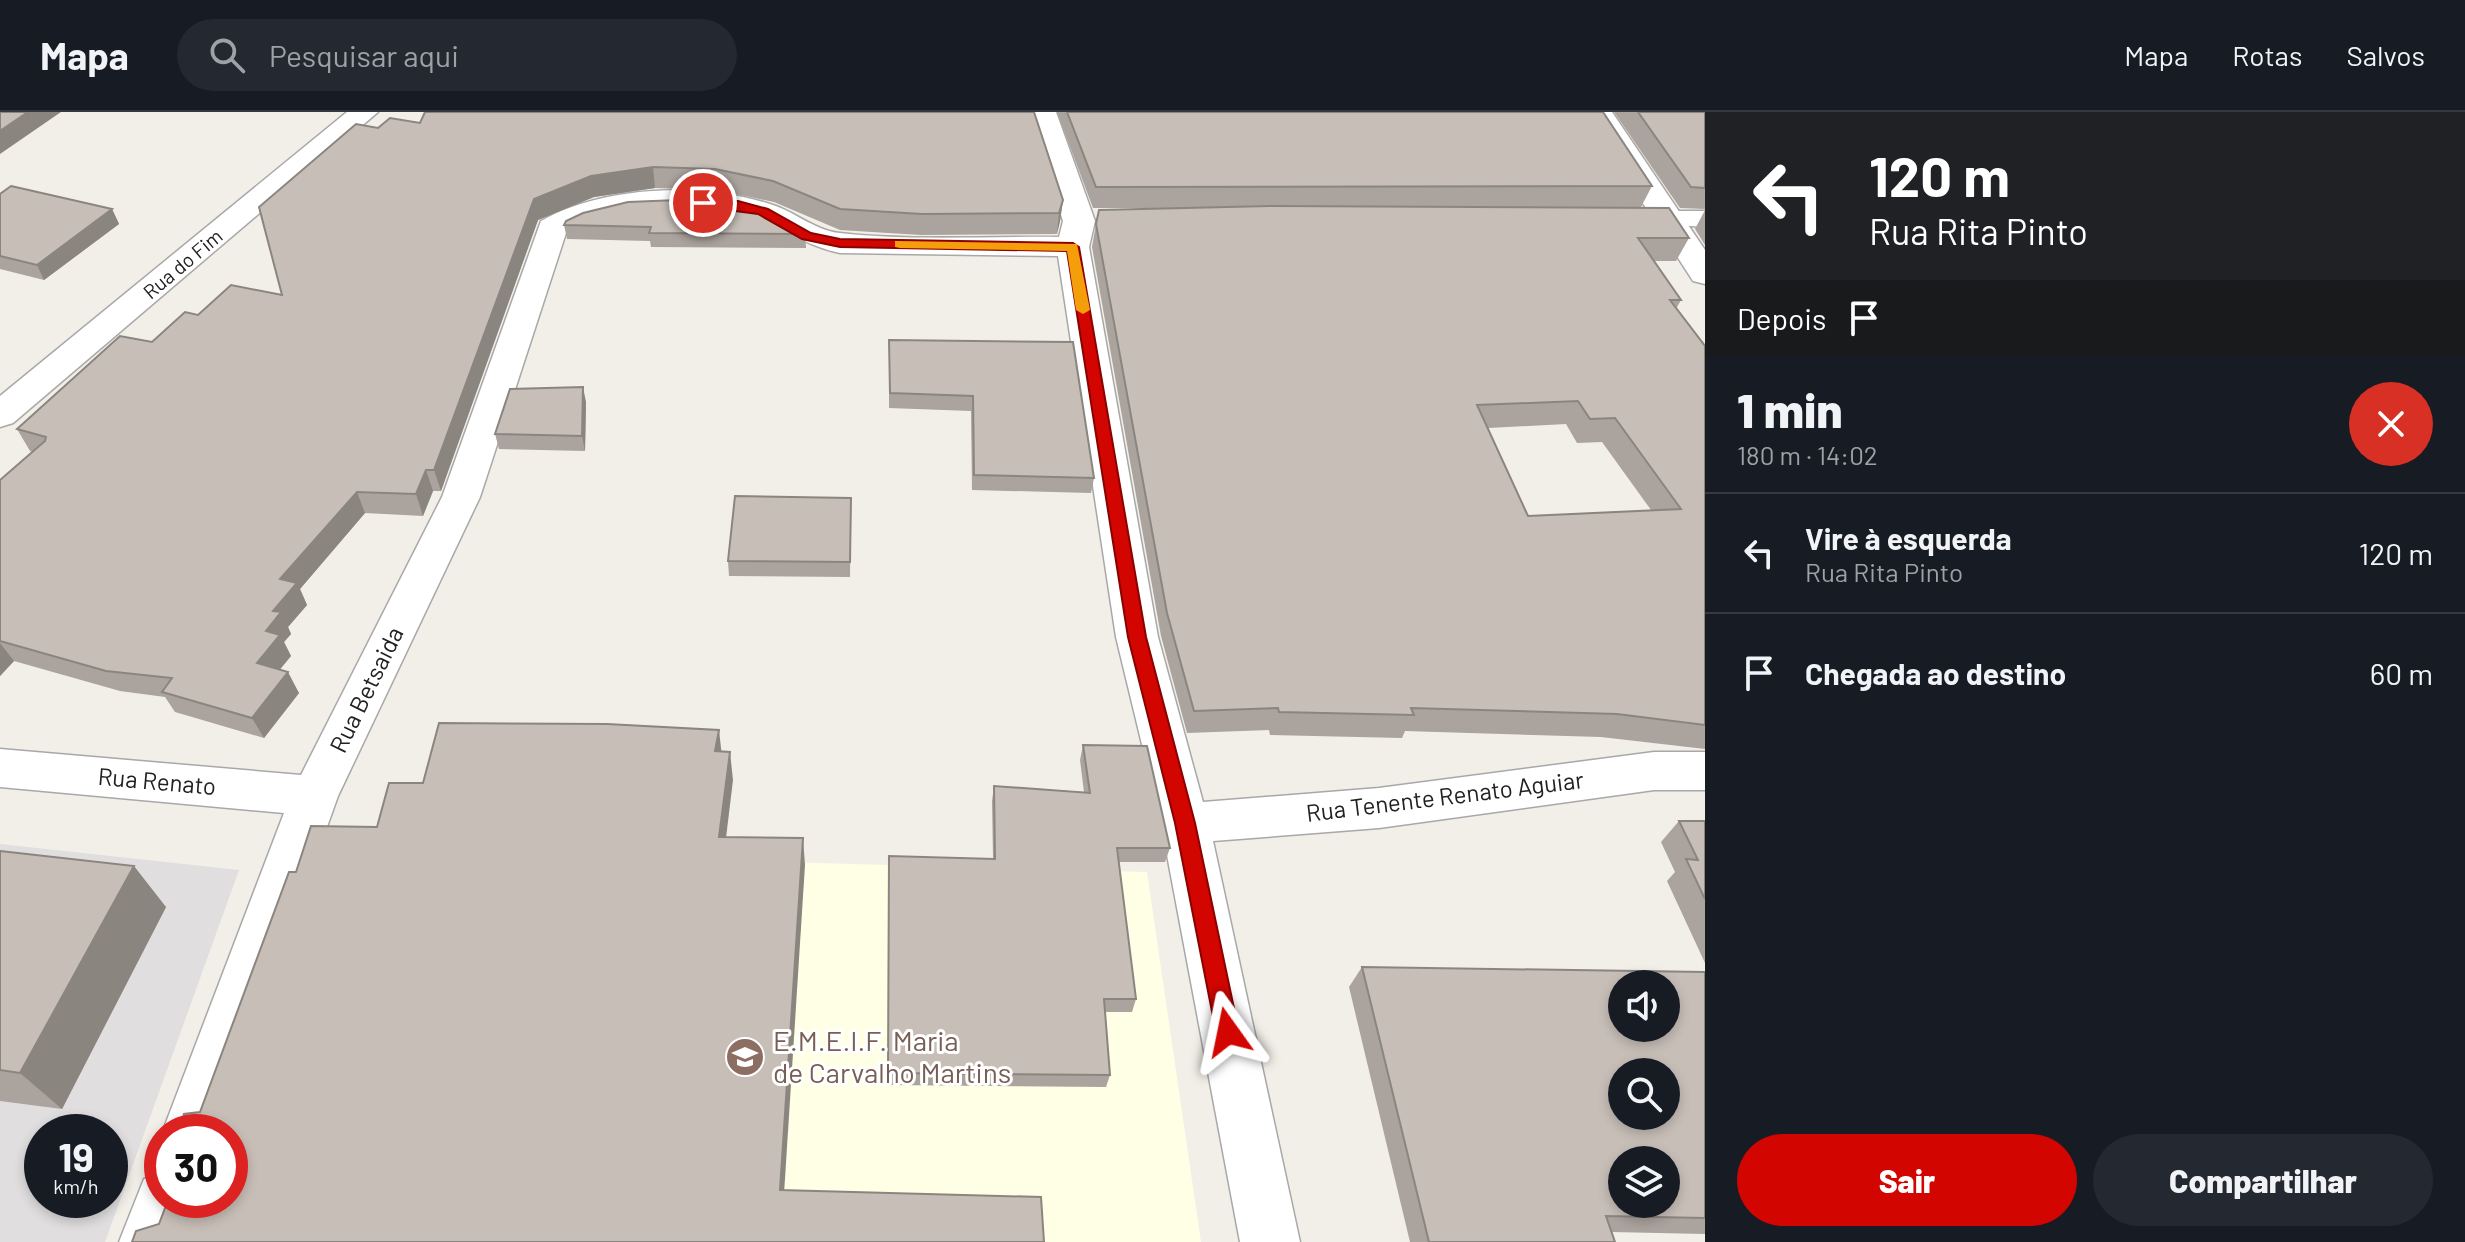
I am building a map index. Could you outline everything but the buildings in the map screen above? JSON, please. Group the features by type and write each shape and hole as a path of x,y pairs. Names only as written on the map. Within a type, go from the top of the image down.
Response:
{"street":[{"name":"Rua do Fim","path":"0,415 364,112"},
{"path":"1042,112 1087,230 1137,637 1185,823 1270,1242"},
{"path":"1598,112 1705,274"},
{"name":"Rua Betsaida","path":"197,1114 314,796 461,497 552,228 563,219 581,213 623,205 703,203 738,205 763,211 807,236 840,243 1087,230"},
{"path":"1640,219 1671,219"},
{"name":"Rua Renato","path":"0,768 314,796"},
{"name":"Rua Tenente Renato Aguiar","path":"1185,823 1379,808 1654,771 1705,771"},
{"path":"149,1242 158,1218"}],"lane":[{"path":"1671,219 1705,219"}],"shaded area":[{"path":"0,844 239,870 151,1114 144,1114 144,1134 128,1178 128,1114 24,1114 24,1218 114,1218 105,1242 0,1242"},
{"name":"E.M.E.I.F. Maria de Carvalho Martins","path":"375,851 1147,872 1201,1242 263,1242"}],"slow traffic":[{"path":"900,244 1073,247 1083,310"}],"place":[{"name":"E.M.E.I.F. Maria de Carvalho Martins","path":"745,1057"}],"route":[{"path":"703,203 738,205 763,211 807,236 840,243 1073,247 1137,637 1185,823 1228,1032"}]}
